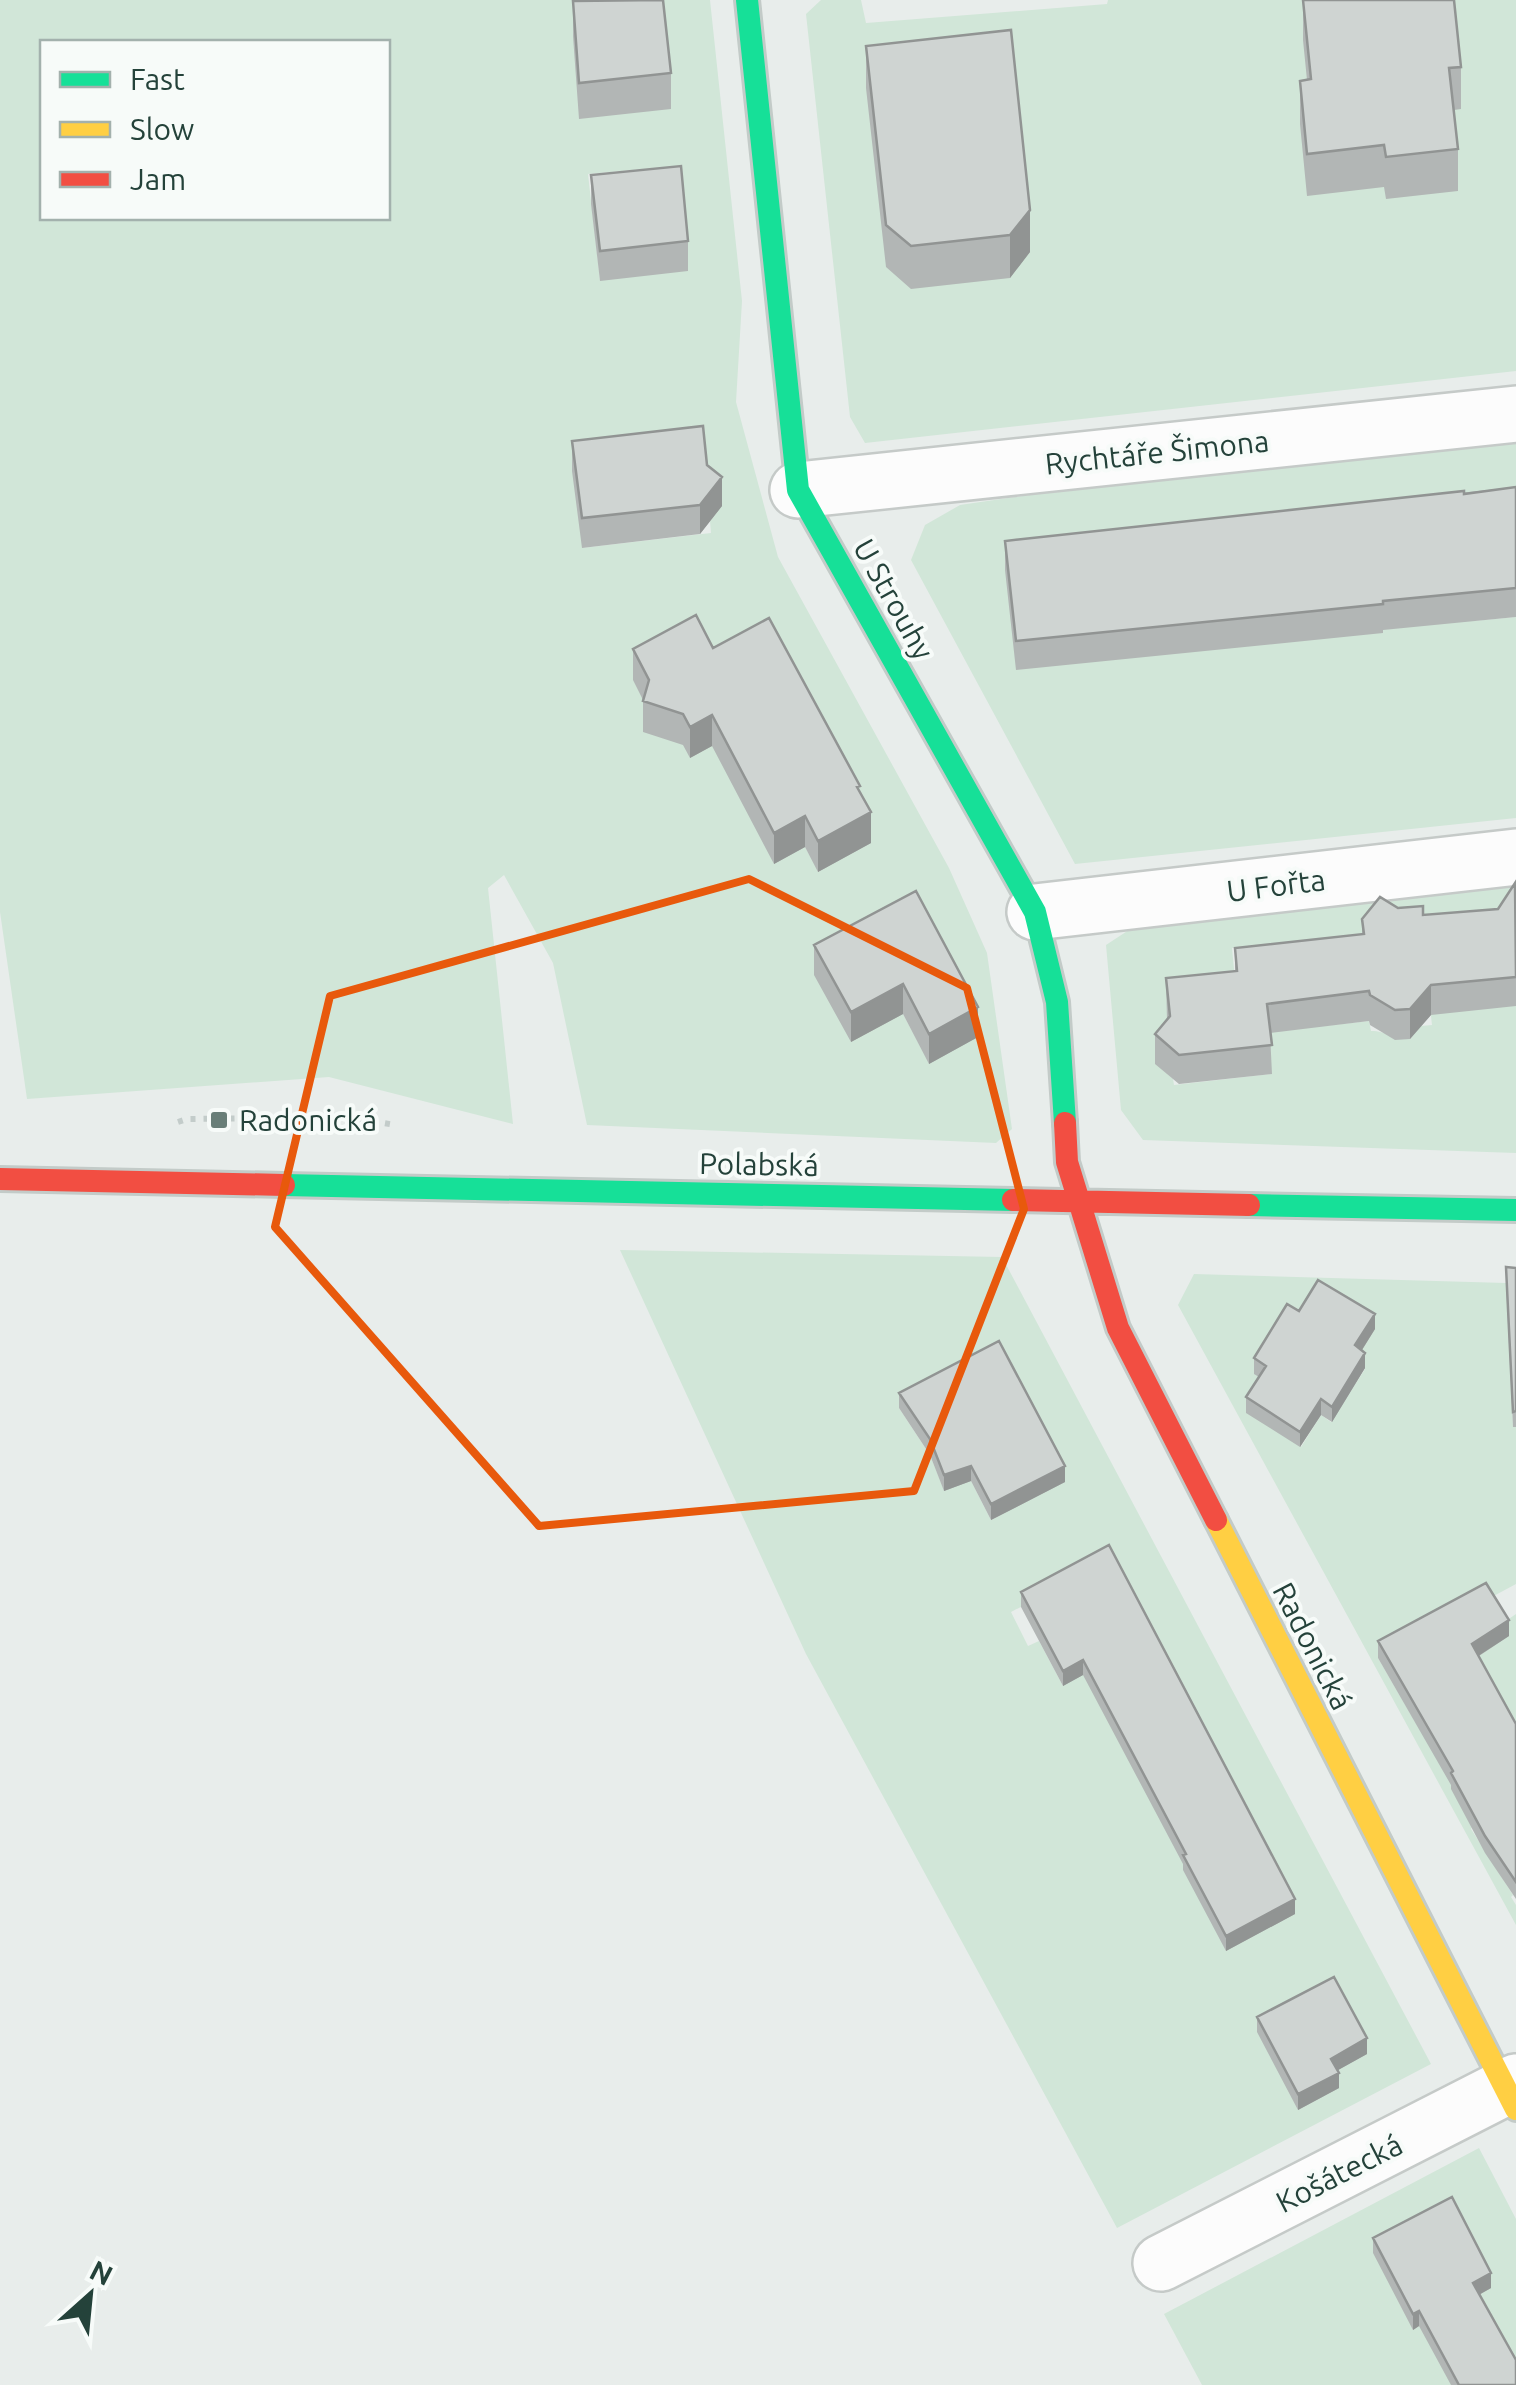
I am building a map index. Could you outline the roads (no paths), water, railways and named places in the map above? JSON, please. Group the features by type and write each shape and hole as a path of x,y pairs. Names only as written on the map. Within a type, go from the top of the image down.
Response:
{"street":[{"name":"U Strouhy","path":"747,0 798,490 1035,912 1056,1002 1067,1162 1080,1200"},
{"name":"Rychtáře Šimona","path":"798,490 1516,414"},
{"name":"U Fořta","path":"1035,912 1516,857"},
{"name":"Polabská","path":"0,1179 1516,1210"},
{"name":"Radonická","path":"1080,1200 1118,1328 1512,2093"},
{"name":"Košátecká","path":"1161,2263 1512,2093"}],"place":[{"name":"Radonická","path":"219,1120"}]}
